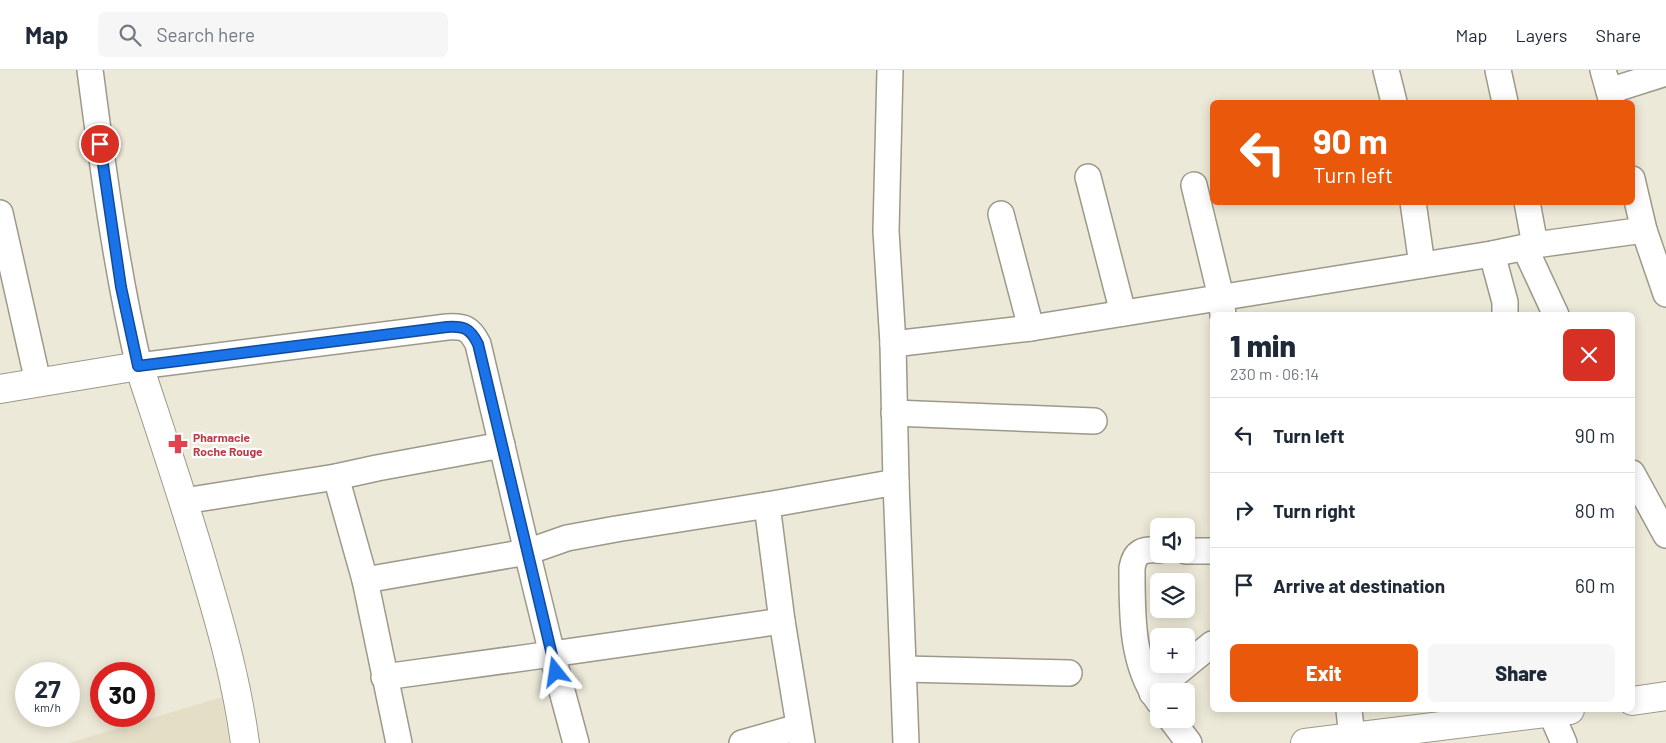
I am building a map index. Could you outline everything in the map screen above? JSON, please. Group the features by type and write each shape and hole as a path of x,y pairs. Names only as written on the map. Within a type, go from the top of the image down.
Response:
{"street":[{"path":"90,70 112,236 124,304 138,366 184,501 228,652 240,705 245,743"},
{"path":"890,70 886,231 893,344 906,743"},
{"path":"1386,70 1394,100"},
{"path":"1498,70 1505,100"},
{"path":"1608,88 1666,73"},
{"path":"1088,177 1123,313"},
{"path":"1194,185 1222,306"},
{"path":"1635,192 1644,230 1661,267 1666,294"},
{"path":"1413,205 1422,265"},
{"path":"1527,205 1530,247 1555,312"},
{"path":"0,213 38,382"},
{"path":"1001,214 1031,328"},
{"path":"893,344 1031,328 1123,313 1222,306 1422,265 1644,230"},
{"path":"1492,254 1505,312"},
{"path":"0,388 138,366 437,328 464,328 473,334 478,344 552,654 576,743"},
{"path":"894,413 1094,420"},
{"path":"184,501 336,477 502,445"},
{"path":"336,477 365,580 399,743"},
{"path":"1635,478 1666,535"},
{"path":"365,580 527,552 575,537 896,482"},
{"path":"742,743 800,735 782,621 767,505"},
{"path":"1150,551 1138,553 1133,560 1132,568 1134,629 1138,656 1144,676 1150,687"},
{"path":"1195,551 1210,552"},
{"path":"384,677 782,621"},
{"path":"1170,683 1210,646"},
{"path":"904,669 1069,673"},
{"path":"1635,701 1666,696"},
{"path":"1349,712 1352,737"},
{"path":"1305,743 1352,737 1403,737 1554,712"},
{"path":"1560,712 1564,743"},
{"path":"1178,728 1189,743"}],"shaded area":[{"path":"222,697 229,743 69,743 122,727 155,727 155,717"}],"place":[{"name":"Pharmacie Roche Rouge","path":"178,444"}],"route":[{"path":"100,144 112,236 124,304 138,366 447,327 464,328 473,334 478,344 556,672"}]}
